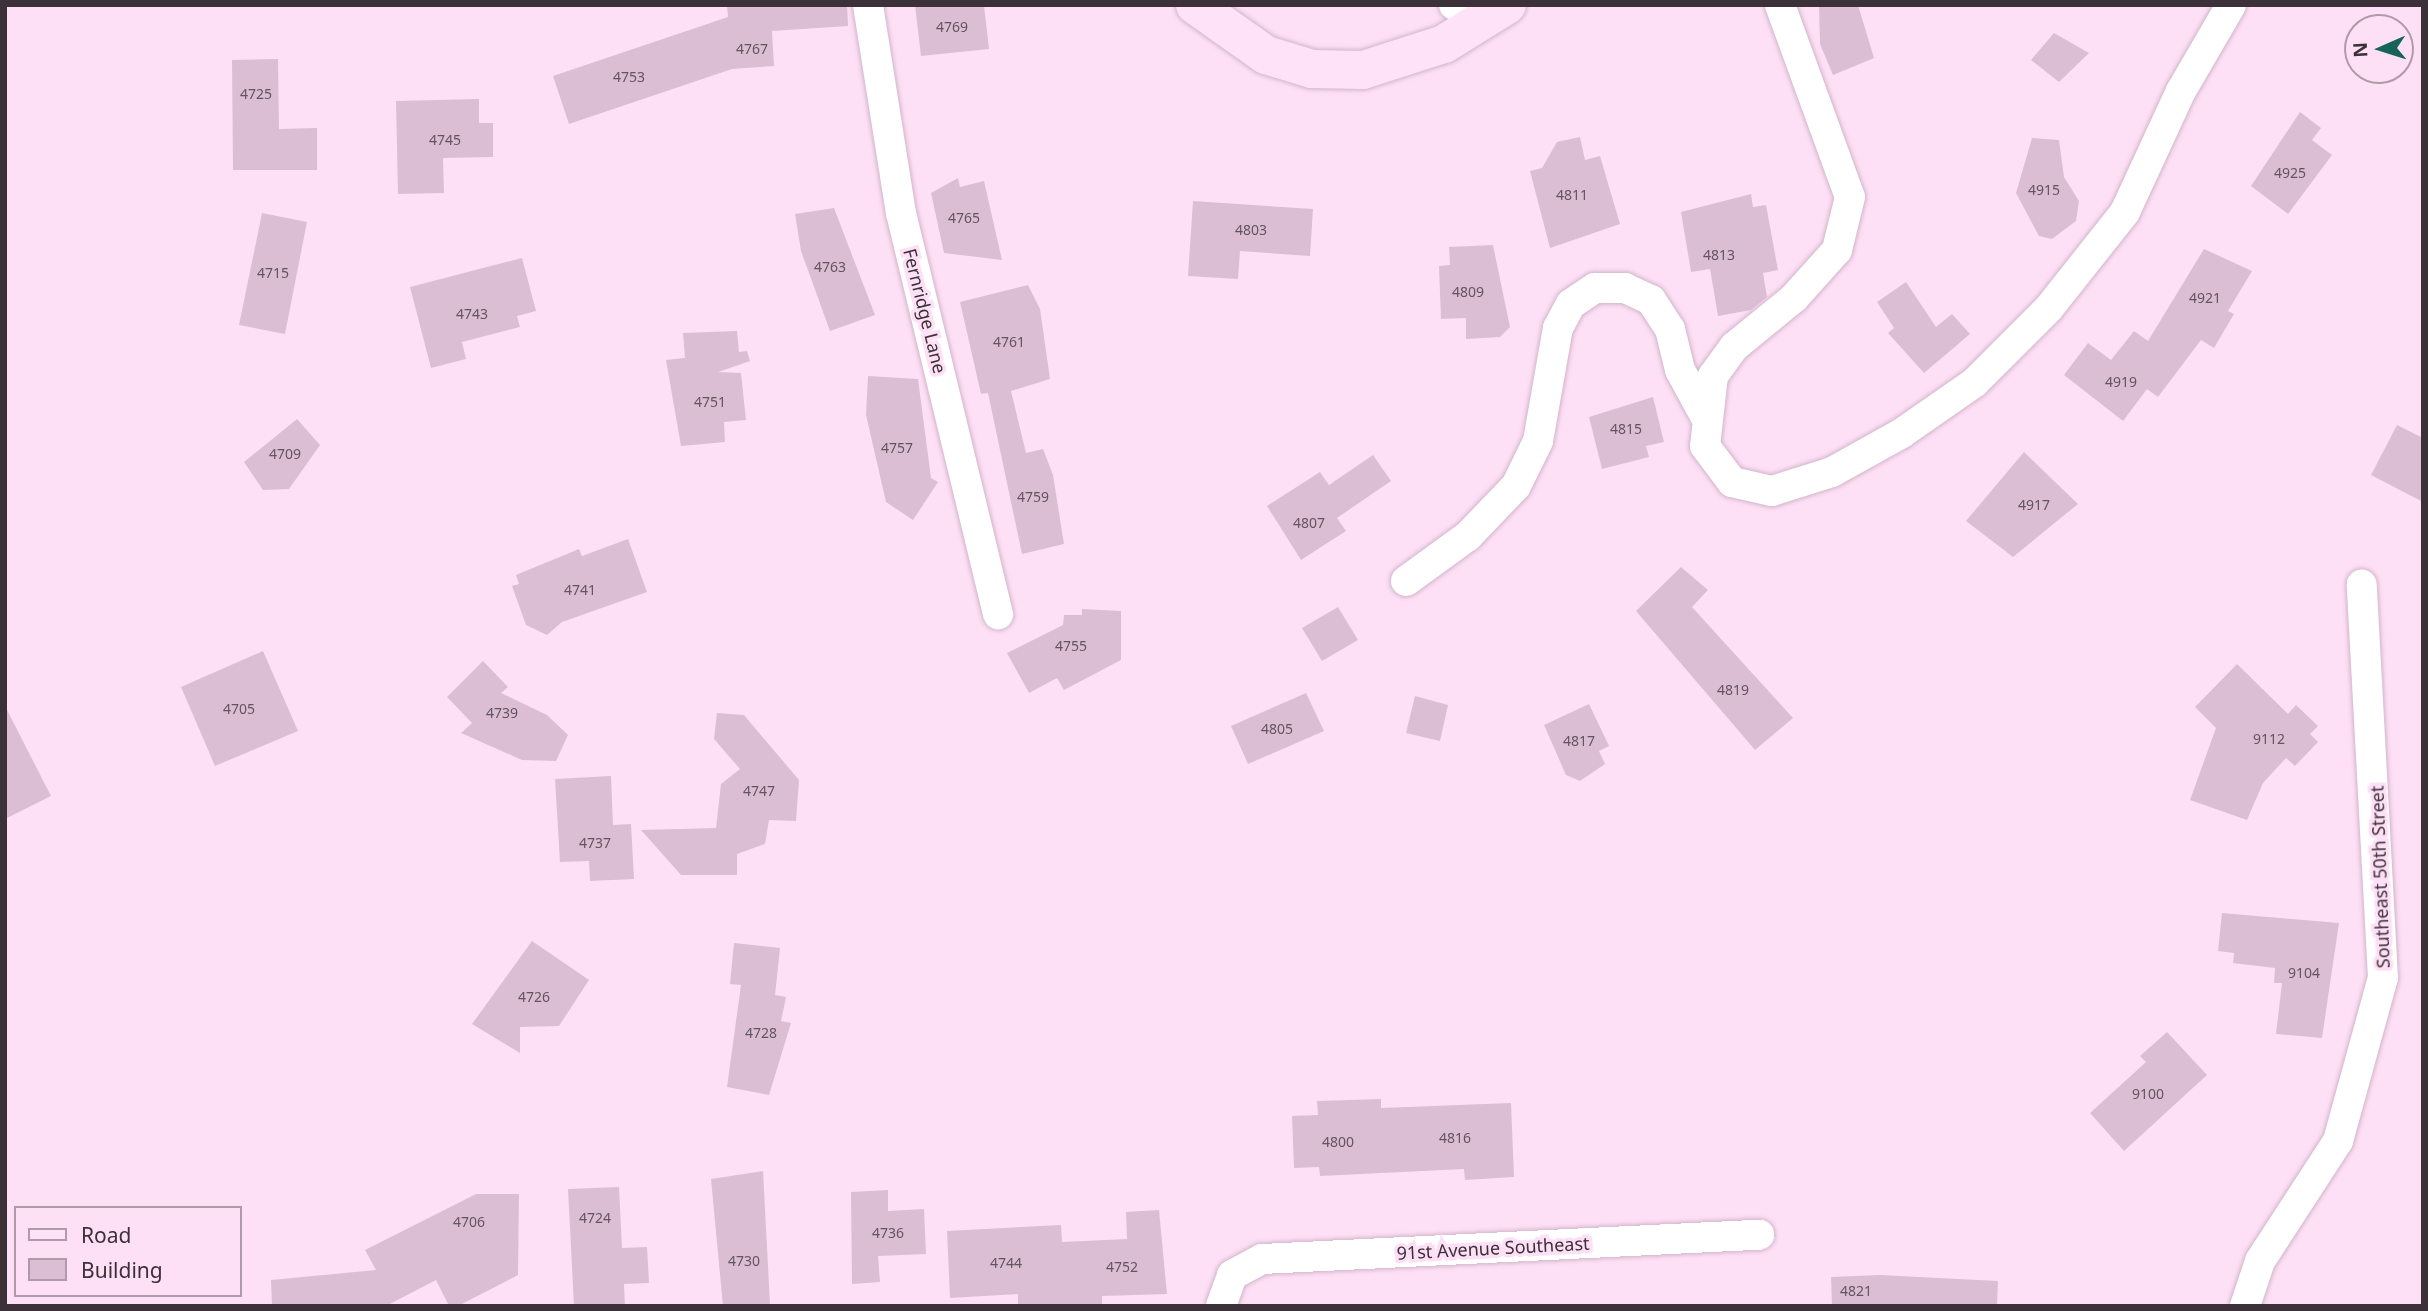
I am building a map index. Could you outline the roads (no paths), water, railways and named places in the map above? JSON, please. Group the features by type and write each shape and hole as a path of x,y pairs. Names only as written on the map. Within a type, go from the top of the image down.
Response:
{"street":[{"name":"Fernridge Lane","path":"868,5 901,213 998,614"},
{"path":"1195,5 1211,23 1266,55 1312,69 1363,70 1444,44 1482,9"},
{"path":"1780,5 1850,197 1837,250 1794,298 1734,347 1713,376 1705,416 1704,446 1732,482 1772,491 1832,472 1974,383 2049,307 2125,212 2181,91 2231,5"},
{"path":"1406,581 1468,536 1516,486 1538,441 1558,328 1571,304 1595,288 1625,288 1651,300 1670,328 1680,370 1705,416"},
{"name":"Southeast 50th Street","path":"2245,1306 2260,1261 2338,1141 2383,978 2362,584"},
{"name":"91st Avenue Southeast","path":"1220,1306 1232,1275 1262,1259 1759,1235"}]}
